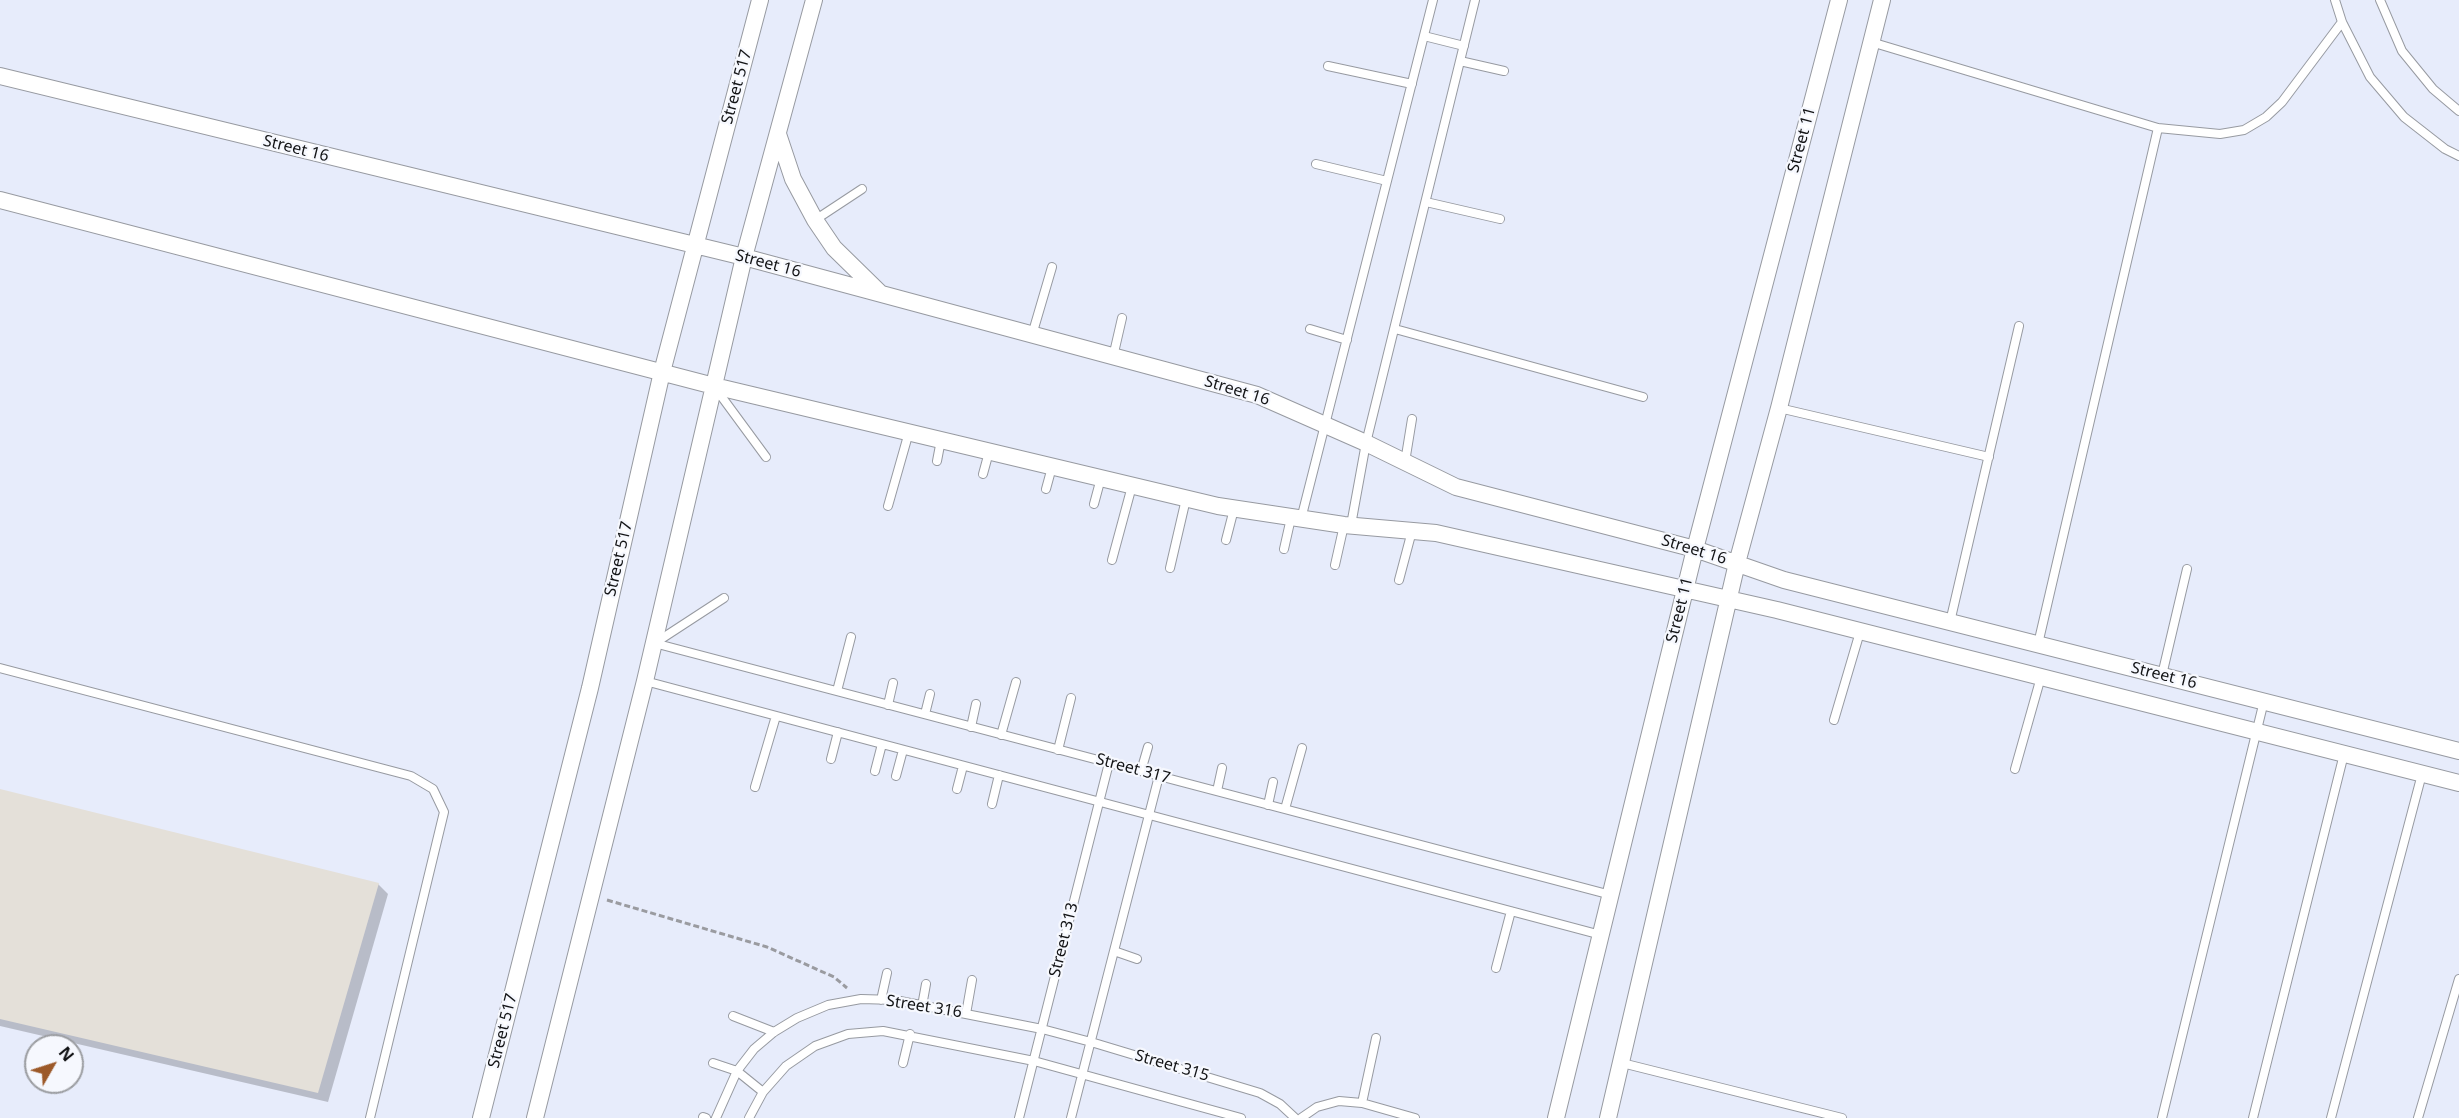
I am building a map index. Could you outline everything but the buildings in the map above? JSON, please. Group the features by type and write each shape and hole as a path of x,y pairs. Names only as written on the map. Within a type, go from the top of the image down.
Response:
{"street":[{"name":"Street 517","path":"481,1118 590,688 662,372 760,0"},
{"path":"535,1118 645,681 744,257 814,0"},
{"name":"Street 11","path":"1556,1118 1684,591 1839,0"},
{"path":"1608,1118 1737,563 1779,408 1882,0"},
{"name":"Street 16","path":"0,76 744,257 1257,395 1326,424 1456,487 1695,549 1784,580 2459,751"},
{"path":"778,134 793,179 814,220 834,248 883,295"},
{"name":"Street 16","path":"0,200 714,386 1186,499 1296,518 1436,533 1860,632 2459,783"}],"lane":[{"path":"1284,549 1326,424 1433,0"},
{"path":"1335,566 1348,525 1475,0"},
{"path":"2335,0 2342,22 2370,77 2404,117 2445,149 2459,156"},
{"path":"2380,0 2402,51 2433,89 2459,111"},
{"path":"1871,42 2158,128 2220,134 2244,130 2266,117 2282,102 2342,22"},
{"path":"1424,36 1464,46"},
{"path":"1460,61 1504,72"},
{"path":"1328,66 1412,84"},
{"path":"2038,644 2158,128"},
{"path":"1317,164 1388,181"},
{"path":"814,220 862,189"},
{"path":"1426,202 1500,219"},
{"path":"1032,335 1052,267"},
{"path":"1113,357 1122,318"},
{"path":"1950,622 2019,326"},
{"path":"1310,329 1347,340"},
{"path":"1395,329 1643,397"},
{"path":"714,386 766,457"},
{"path":"1779,408 1989,457"},
{"path":"1405,462 1412,419"},
{"path":"888,506 909,432"},
{"path":"937,461 941,440"},
{"path":"983,474 988,452"},
{"path":"1046,489 1052,467"},
{"path":"1094,504 1101,478"},
{"path":"1112,560 1132,486"},
{"path":"1170,568 1186,499"},
{"path":"1226,540 1234,509"},
{"path":"1399,580 1412,531"},
{"path":"2162,675 2187,569"},
{"path":"654,643 724,598"},
{"path":"1834,720 1860,632"},
{"path":"837,691 850,637"},
{"name":"Street 317","path":"654,643 1611,895"},
{"path":"0,668 411,776 433,789 444,812 370,1118"},
{"path":"2015,769 2040,677"},
{"path":"645,681 1601,935"},
{"path":"888,705 893,682"},
{"path":"1002,735 1016,682"},
{"path":"925,714 930,694"},
{"path":"1058,750 1071,698"},
{"path":"2162,1118 2265,701"},
{"path":"971,726 976,704"},
{"path":"755,787 776,716"},
{"path":"831,759 838,732"},
{"path":"875,771 882,744"},
{"path":"1141,771 1148,747"},
{"path":"1285,809 1302,748"},
{"path":"896,776 903,750"},
{"path":"2253,1118 2344,754"},
{"name":"Street 313","path":"1019,1118 1109,763"},
{"path":"957,789 963,766"},
{"path":"1217,791 1222,768"},
{"path":"2331,1118 2422,774"},
{"path":"992,804 999,775"},
{"path":"1071,1118 1160,776"},
{"path":"1268,805 1273,782"},
{"path":"1496,968 1511,911"},
{"path":"1114,951 1137,959"},
{"path":"881,1000 887,973"},
{"path":"2418,1118 2456,998 2459,979"},
{"path":"966,1014 972,980"},
{"path":"922,1006 926,984"},
{"name":"Street 316","path":"716,1118 737,1071 754,1049 774,1032 797,1018 828,1005 861,999 881,1000 1042,1029"},
{"path":"733,1016 774,1032"},
{"name":"Street 315","path":"1042,1029 1260,1093 1280,1104 1295,1118"},
{"name":"Street 316","path":"749,1118 763,1092 786,1066 815,1046 848,1034 883,1031 910,1034 1034,1060"},
{"path":"903,1063 910,1034"},
{"path":"1362,1103 1376,1038"},
{"name":"Street 315","path":"1034,1060 1241,1118"},
{"path":"713,1063 737,1071 763,1092"},
{"path":"1622,1063 1842,1118"},
{"path":"1300,1118 1317,1107 1339,1101 1362,1103 1415,1118"}],"path":[{"path":"591,896 767,947 834,977 861,999"}],"shaded area":[{"path":"0,0 2459,0 2459,1118 0,1118"}]}
